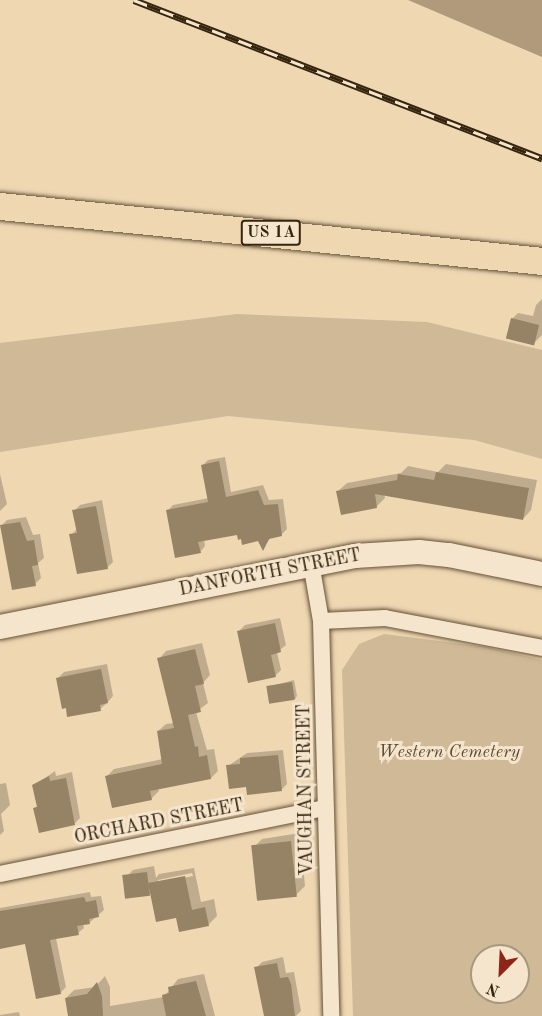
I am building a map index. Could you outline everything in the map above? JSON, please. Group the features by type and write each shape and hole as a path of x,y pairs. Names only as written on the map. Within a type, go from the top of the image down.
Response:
{"main road":[{"name":"US 1A","path":"0,206 542,261"}],"street":[{"name":"DANFORTH STREET","path":"0,627 355,556 419,552 481,560 542,574"},
{"name":"VAUGHAN STREET","path":"311,563 321,621 331,1016"},
{"path":"321,621 386,618 542,648"},
{"name":"ORCHARD STREET","path":"0,874 325,808"}],"green space":[{"path":"237,314 427,322 542,350 542,459 474,440 228,416 0,452 0,343"},
{"name":"Western Cemetery","path":"384,634 486,647 542,660 542,1016 353,1016 342,670 359,644"}],"shaded area":[{"path":"408,0 542,0 542,57"}],"building":[{"path":"511,318 539,325 534,345 506,338"},
{"path":"219,461 226,497 258,490 264,505 278,504 282,536 269,539 263,551 258,541 242,545 237,535 198,542 201,553 175,558 166,510 208,502 201,465"},
{"path":"436,472 529,488 523,520 375,494 377,508 341,515 336,491 397,480 398,474 434,480"},
{"path":"96,506 108,569 77,574 69,534 77,533 72,510"},
{"path":"20,522 27,541 34,540 38,565 32,566 36,586 12,590 0,525"},
{"path":"275,623 281,652 271,655 276,677 248,683 237,631"},
{"path":"195,649 204,684 195,686 201,712 188,715 195,747 198,746 199,757 207,755 211,779 150,791 152,800 112,808 105,776 162,764 157,731 174,728 157,658"},
{"path":"101,669 108,703 100,705 101,711 67,717 66,708 62,709 56,678"},
{"path":"292,682 295,700 269,704 266,686"},
{"path":"278,755 282,791 247,795 246,787 229,789 226,765 240,764 240,758"},
{"path":"49,776 50,781 66,778 75,825 39,833 33,808 37,807 32,785"},
{"path":"291,841 297,897 257,901 251,845"},
{"path":"147,872 150,896 125,899 122,875"},
{"path":"185,876 192,910 205,907 209,926 179,932 176,918 156,922 148,883"},
{"path":"84,897 86,902 96,900 99,917 89,919 90,924 77,926 79,935 50,940 61,994 36,999 25,944 0,949 0,911"},
{"path":"277,963 280,978 288,977 291,984 295,1016 264,1016 254,967"},
{"path":"196,981 206,1016 166,1016 162,995 169,993 168,987"},
{"path":"97,982 102,996 103,1016 68,1016 65,998 87,994"}],"railway":[{"path":"134,0 542,158"}]}
